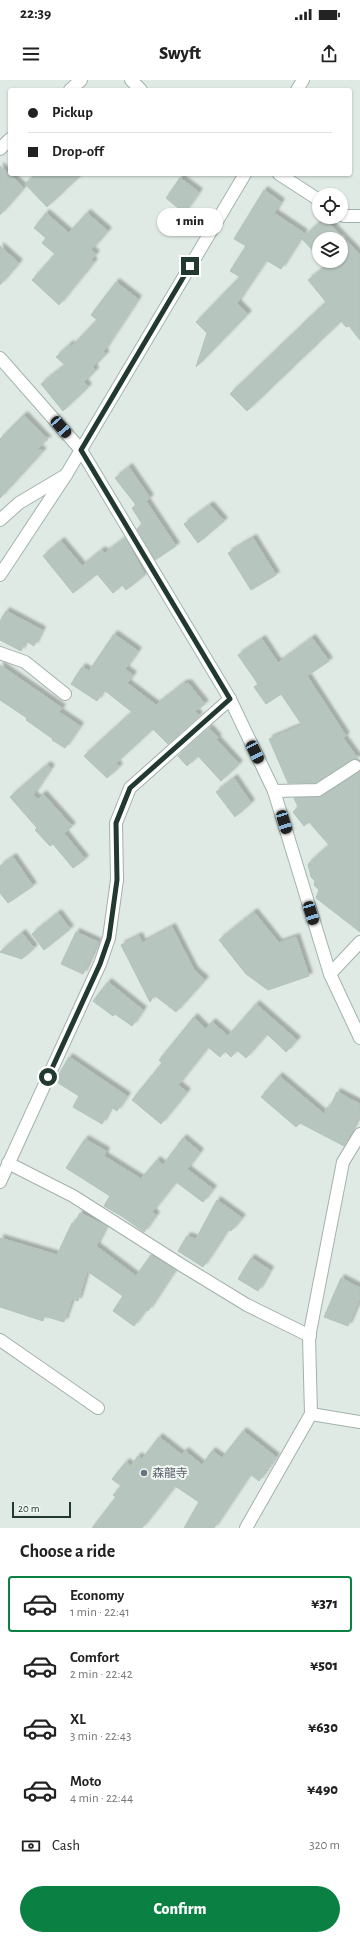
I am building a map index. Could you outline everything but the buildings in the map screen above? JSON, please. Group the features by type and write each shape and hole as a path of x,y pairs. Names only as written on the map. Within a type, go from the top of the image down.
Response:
{"street":[{"path":"72,88 81,80"},
{"path":"131,80 139,88"},
{"path":"0,149 8,141"},
{"path":"0,575 66,475 244,176"},
{"path":"282,176 312,195"},
{"path":"348,216 360,216"},
{"path":"0,358 81,450 230,699 274,791 330,974 360,1038"},
{"path":"0,520 19,503 66,475"},
{"path":"0,654 25,662 65,694"},
{"path":"0,1182 100,964 109,938 117,880 116,823 130,788 230,699"},
{"path":"274,791 318,790 355,766"},
{"path":"330,974 360,942"},
{"path":"246,1528 311,1414 310,1336 343,1162 360,1134"},
{"path":"8,1163 73,1196 246,1304 310,1336"},
{"path":"0,1340 98,1408"},
{"path":"311,1414 360,1422"}],"place":[{"name":"森龍寺","path":"144,1473"}],"route":[{"path":"48,1077 100,964 109,938 117,880 116,823 130,788 230,699 81,450 190,266"}]}
